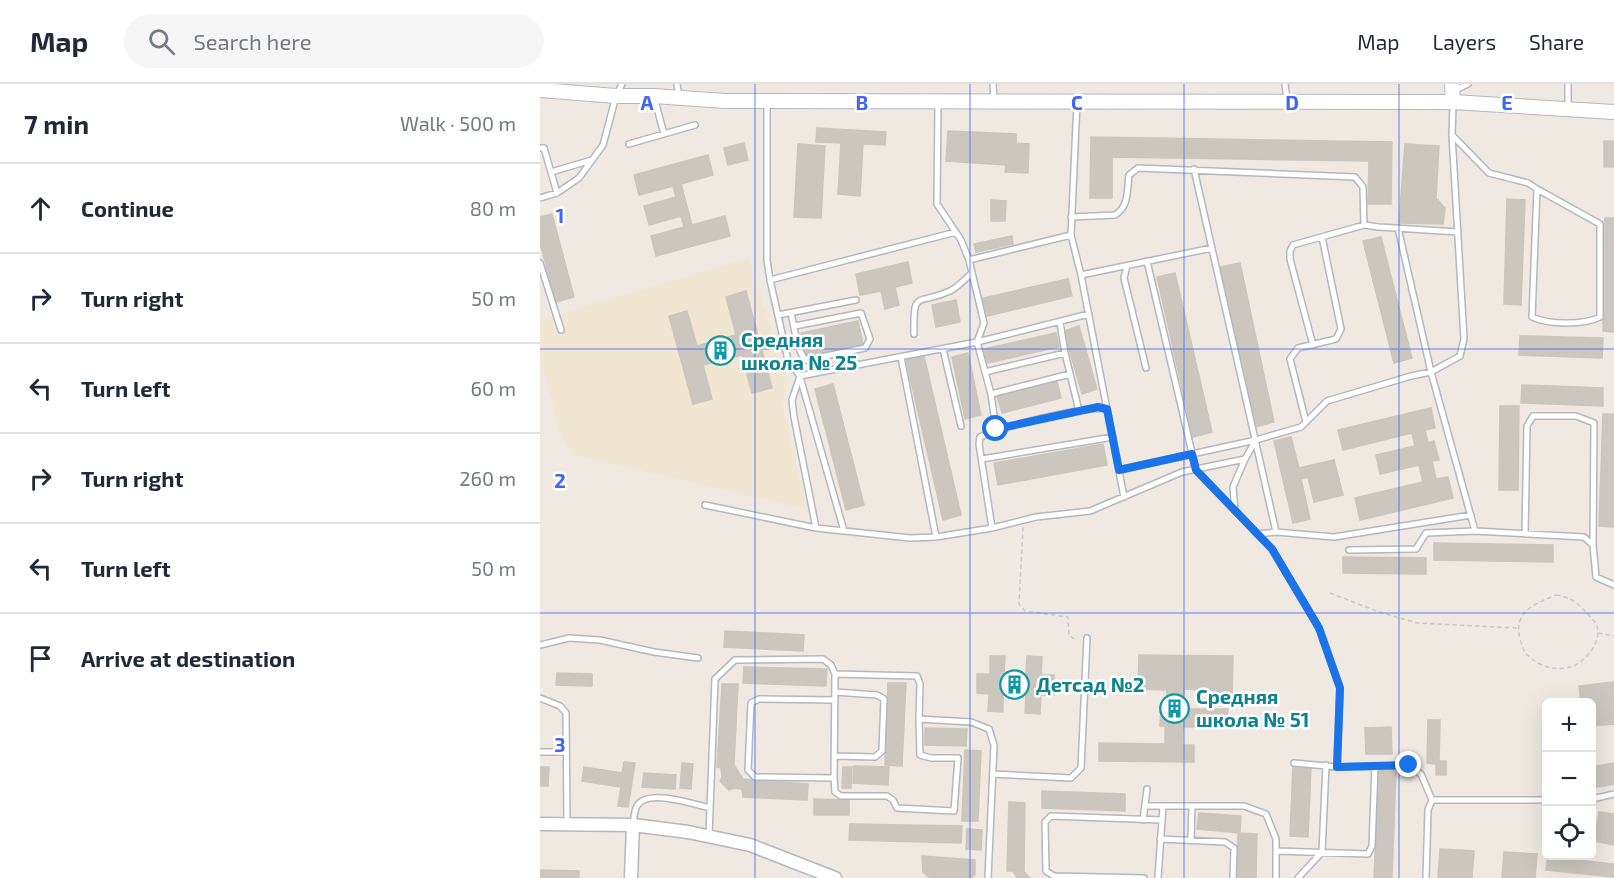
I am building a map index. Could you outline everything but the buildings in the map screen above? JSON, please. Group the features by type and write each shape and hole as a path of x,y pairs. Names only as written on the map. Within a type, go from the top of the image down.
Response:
{"main road":[{"path":"542,91 619,90 654,96 678,91 725,101 1287,102 1452,92 1568,109 1614,112"}],"street":[{"path":"540,824 633,825 709,836 750,844 830,877"},
{"path":"631,878 633,825"}],"lane":[{"path":"993,84 993,100"},
{"path":"1286,84 1287,102"},
{"path":"1119,470 1256,440 1301,427 1327,401 1431,372 1460,356 1464,339 1452,135 1452,92 1468,84"},
{"path":"1568,84 1568,109"},
{"path":"540,198 557,193 579,178 603,145 619,90"},
{"path":"654,96 664,134"},
{"path":"1077,100 1071,235 1089,314 1124,496"},
{"path":"767,101 767,260 770,280 788,360 800,376 844,531"},
{"path":"938,101 937,204 956,232 969,260 984,323 977,342 991,394 996,429"},
{"path":"629,144 695,125"},
{"path":"1452,135 1489,173 1528,183 1600,224 1600,316 1590,322 1542,321 1532,317 1537,189"},
{"path":"540,147 544,148 557,193"},
{"path":"551,172 592,160"},
{"path":"1071,217 1115,215 1120,212 1125,206 1129,176 1138,168 1194,169 1355,177 1363,187 1364,225"},
{"path":"1194,169 1276,532"},
{"path":"1313,345 1290,258 1293,245 1364,225 1458,232"},
{"path":"1398,228 1431,372 1475,531"},
{"path":"770,280 956,232"},
{"path":"969,260 1071,235"},
{"path":"1306,422 1290,359 1298,348 1335,339 1341,329 1322,237"},
{"path":"1081,275 1212,248"},
{"path":"1147,261 1196,470 1272,549 1319,628 1340,688 1337,767"},
{"path":"540,263 561,330"},
{"path":"1127,266 1124,278 1146,368"},
{"path":"914,334 913,308 917,303 921,299 951,291 972,273"},
{"path":"778,315 856,300"},
{"path":"791,313 801,356 806,360 865,348 870,339 861,313 795,326"},
{"path":"800,376 977,342 1089,314"},
{"path":"1060,322 1079,411"},
{"path":"943,349 961,426"},
{"path":"985,372 1065,353"},
{"path":"901,357 936,537"},
{"path":"991,394 1070,374"},
{"path":"800,376 792,400 816,528"},
{"path":"992,528 981,459 980,437 996,429 1098,407 1107,409"},
{"path":"1525,534 1527,426 1533,416 1576,416 1594,423 1593,545 1596,577 1614,585"},
{"path":"981,459 1113,437"},
{"path":"1236,511 1233,487 1256,440"},
{"path":"705,505 816,528 910,538 936,537 992,528 1036,517 1090,511 1182,472 1245,459"},
{"path":"1257,534 1276,532 1334,537 1471,515"},
{"path":"1349,550 1416,549 1426,533 1475,531 1584,537 1593,545"},
{"path":"540,645 569,638 600,640 654,652 698,658"},
{"path":"993,774 1071,778 1082,768 1087,638"},
{"path":"709,836 715,678 735,660 823,659 831,665 835,674 835,792 841,796 887,796 893,800 897,808 954,811 958,758 931,758 920,755 920,684 917,676 835,674"},
{"path":"834,756 874,757 882,751 884,699 877,695 835,692"},
{"path":"540,698 560,706 566,713 567,825"},
{"path":"834,700 759,699 751,703 748,770 755,777 834,778"},
{"path":"919,719 971,722 989,729 994,745 988,878"},
{"path":"540,752 566,752"},
{"path":"1294,763 1337,767 1409,765 1421,774 1432,800 1428,810 1426,878"},
{"path":"1298,878 1322,852 1326,765"},
{"path":"1276,851 1368,854 1372,846 1375,766"},
{"path":"1143,820 1147,789"},
{"path":"1596,798 1614,795"},
{"path":"633,825 637,806 644,799 661,797 710,808"},
{"path":"1432,800 1542,800"},
{"path":"1145,806 1244,806 1266,814 1276,839 1276,878"},
{"path":"1158,878 1163,806"},
{"path":"1191,840 1192,806"},
{"path":"1144,878 1054,876 1046,871 1045,822 1051,816 1162,820"},
{"path":"1160,839 1225,842 1234,848 1233,878"}],"path":[{"path":"1023,526 1019,604 1025,611 1068,617 1068,635 1074,639"},
{"path":"1330,593 1417,623 1518,628"},
{"path":"1556,595 1569,597 1578,603 1596,624 1598,633 1593,649 1583,659 1571,667 1554,669 1539,665 1524,652 1518,628 1530,606 1556,595"},
{"path":"1598,633 1614,636"}],"shaded area":[{"path":"749,258 787,382 782,405 807,509 575,455 562,437 540,356 540,320"}],"place":[{"name":"Средняя школа № 25","path":"720,350"},
{"name":"Детсад №2","path":"1015,684"},
{"name":"Средняя школа № 51","path":"1175,708"}],"route":[{"path":"996,429 1098,407 1107,409 1119,470 1192,454 1196,470 1272,549 1319,628 1340,688 1337,767 1409,765"}]}
